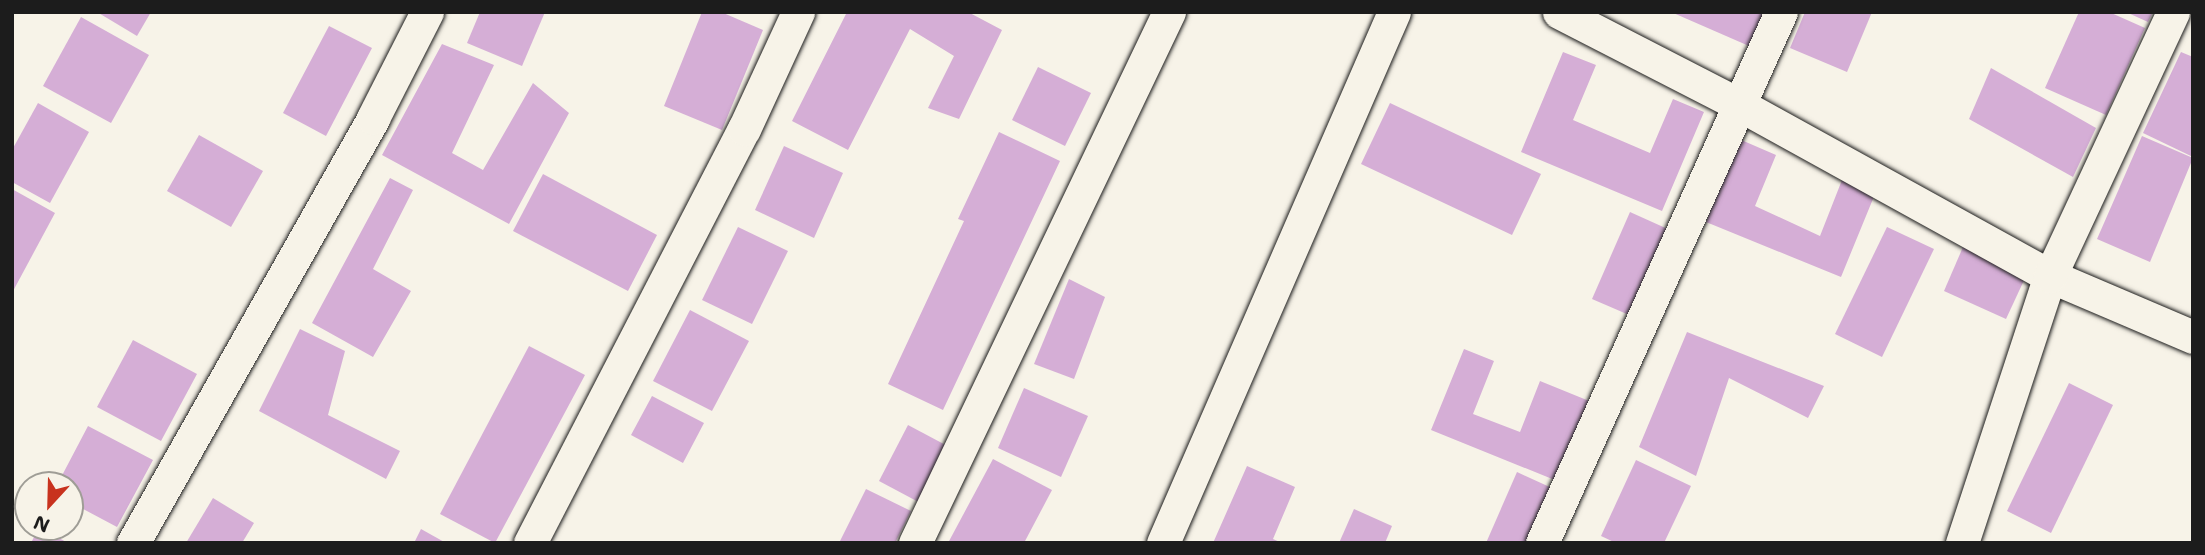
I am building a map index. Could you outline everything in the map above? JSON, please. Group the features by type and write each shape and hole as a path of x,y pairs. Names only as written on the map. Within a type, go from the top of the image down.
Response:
{"street":[{"path":"133,543 373,118 427,12"},
{"path":"530,543 744,129 798,12"},
{"path":"915,543 1169,12"},
{"path":"1163,543 1394,12"},
{"path":"1559,12 1740,105 2050,276 2193,337"},
{"path":"1542,543 1781,12"},
{"path":"1962,543 2050,276 2173,12"}],"building":[{"path":"97,12 151,12 137,36"},
{"path":"480,12 545,12 522,66 467,43"},
{"path":"702,12 721,12 763,30 722,130 664,106"},
{"path":"847,12 968,12 1002,30 959,119 928,108 954,56 910,29 848,150 792,121"},
{"path":"1671,12 1764,12 1749,46"},
{"path":"1805,12 1872,12 1847,72 1790,48"},
{"path":"2079,12 2109,12 2145,28 2106,115 2045,88"},
{"path":"2126,12 2153,12 2148,22"},
{"path":"81,17 149,55 111,123 43,86"},
{"path":"329,26 372,48 326,136 283,113"},
{"path":"442,44 494,65 452,153 483,170 533,83 569,113 509,224 382,155"},
{"path":"1563,52 1596,65 1573,120 1650,153 1673,99 1704,112 1662,211 1521,152"},
{"path":"2181,52 2193,57 2193,157 2143,133"},
{"path":"1038,67 1091,93 1065,146 1012,120"},
{"path":"1991,68 2096,128 2073,177 1969,119"},
{"path":"38,103 89,132 50,203 12,182 12,150"},
{"path":"1390,103 1541,174 1512,235 1361,164"},
{"path":"999,132 1060,161 943,410 888,384 964,221 958,219"},
{"path":"199,135 263,171 231,227 167,191"},
{"path":"2142,136 2193,158 2150,262 2097,239"},
{"path":"1739,139 1776,155 1755,206 1820,236 1842,180 1875,194 1841,277 1706,222"},
{"path":"784,146 843,173 814,238 755,210"},
{"path":"543,174 657,235 628,291 513,231"},
{"path":"390,178 413,190 373,269 411,291 373,357 312,323"},
{"path":"12,189 55,213 12,293"},
{"path":"1630,212 1681,235 1643,321 1592,299"},
{"path":"738,227 788,251 752,324 702,300"},
{"path":"1887,227 1934,249 1882,357 1835,334"},
{"path":"1963,247 2026,276 2006,319 1944,291"},
{"path":"1069,279 1105,297 1074,379 1034,364"},
{"path":"690,310 749,341 712,411 653,381"},
{"path":"300,329 345,351 328,415 400,451 386,479 259,411"},
{"path":"1687,332 1824,386 1808,418 1729,378 1696,476 1639,447"},
{"path":"133,340 197,374 161,441 97,407"},
{"path":"529,346 585,375 495,543 440,514"},
{"path":"1464,349 1494,361 1473,414 1520,432 1540,381 1599,405 1567,485 1431,430"},
{"path":"2069,383 2113,405 2051,533 2007,511"},
{"path":"1024,388 1088,416 1061,477 998,448"},
{"path":"652,396 704,423 683,463 631,435"},
{"path":"908,425 955,450 926,506 879,481"},
{"path":"88,426 153,460 117,527 84,509 84,471 64,471"},
{"path":"993,459 1052,490 1024,543 948,543"},
{"path":"1636,460 1691,486 1664,543 1616,543 1601,536"},
{"path":"1247,466 1295,487 1273,539 1282,543 1213,543"},
{"path":"1517,472 1565,494 1543,543 1486,543"},
{"path":"866,489 911,511 895,543 839,543"},
{"path":"213,498 254,523 242,543 186,543"},
{"path":"1354,509 1392,526 1385,543 1339,543"},
{"path":"421,529 446,543 414,543"},
{"path":"64,541 68,543 31,543"}]}
